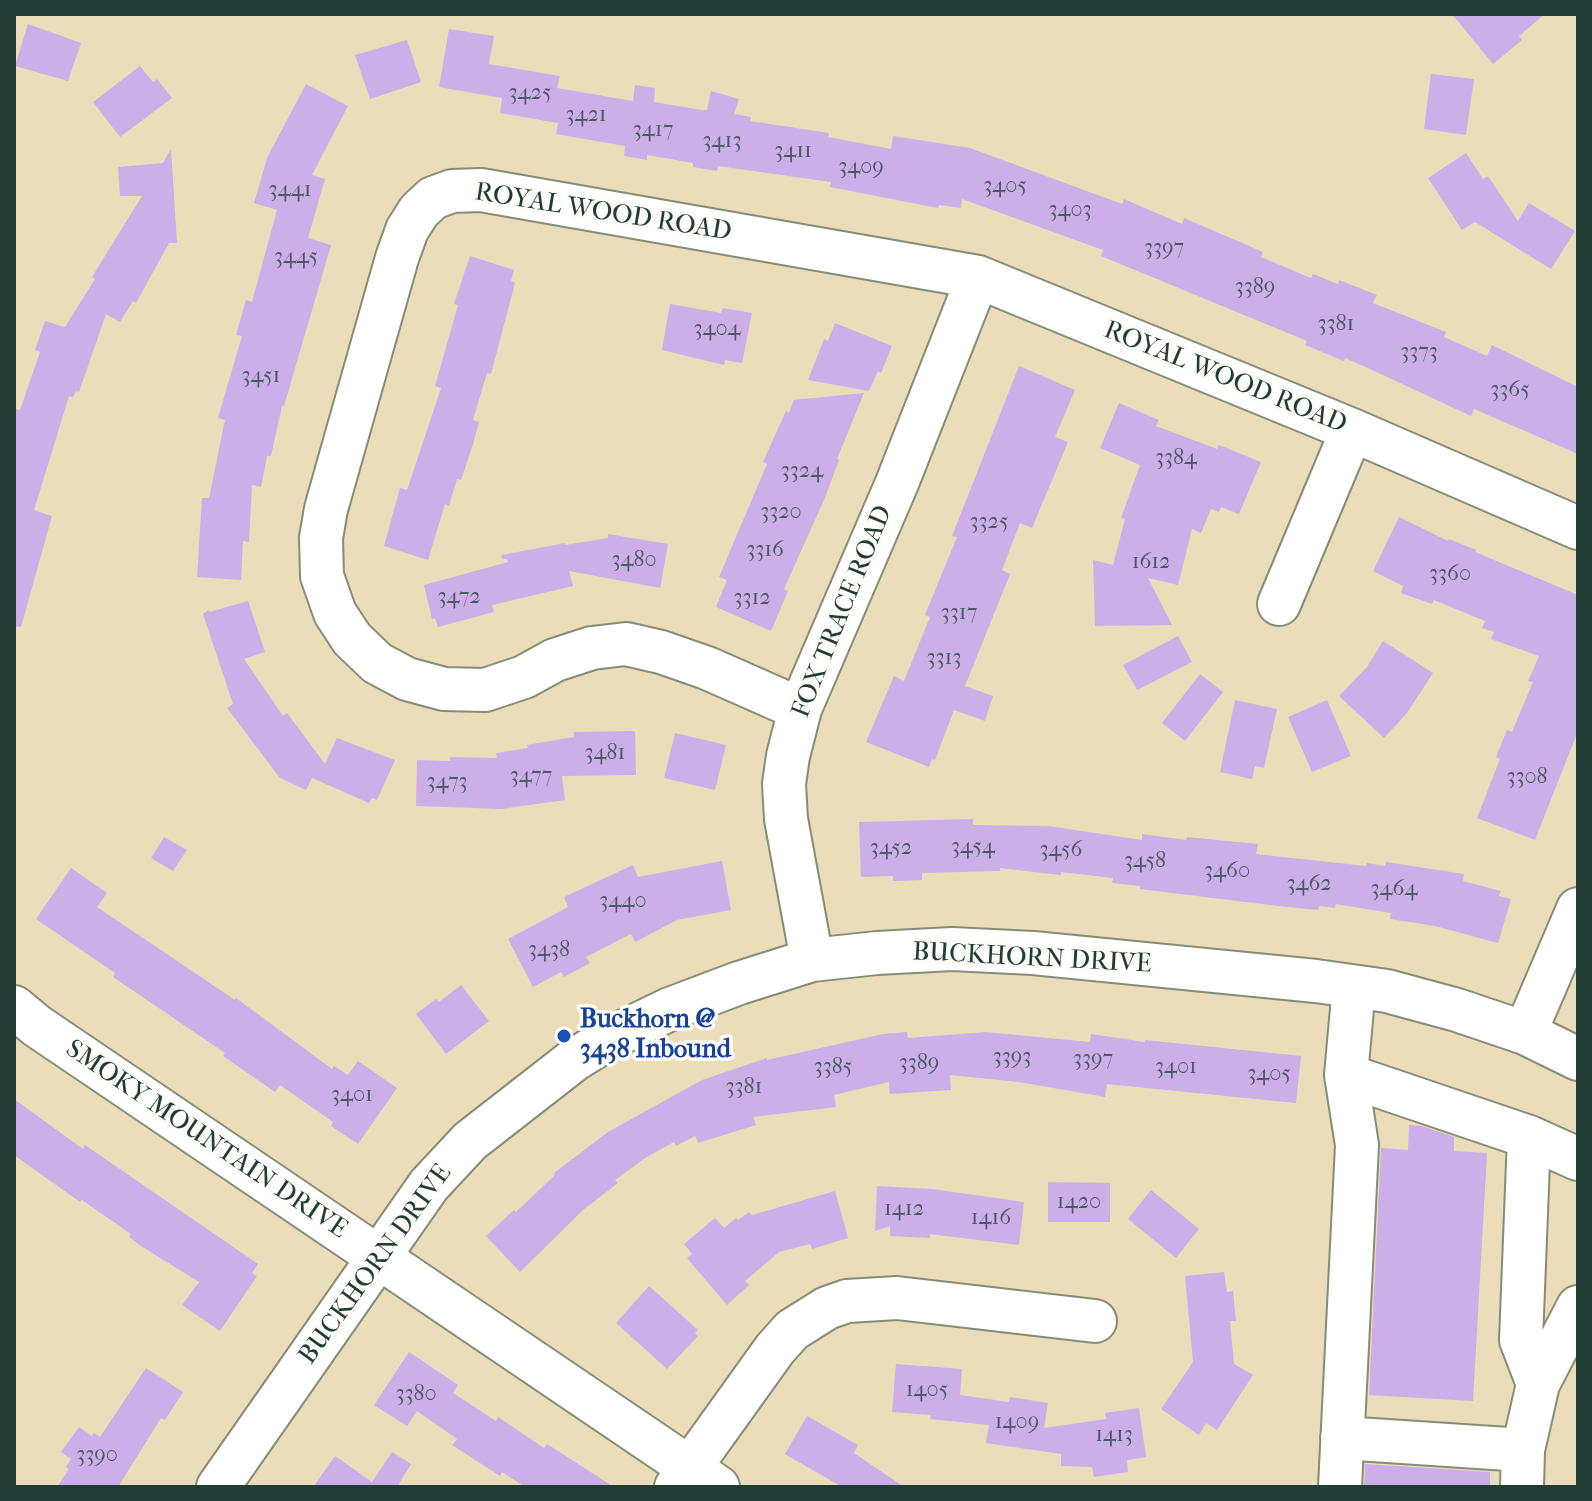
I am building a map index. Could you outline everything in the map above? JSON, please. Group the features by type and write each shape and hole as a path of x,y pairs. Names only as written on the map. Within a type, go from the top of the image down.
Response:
{"street":[{"name":"ROYAL WOOD ROAD","path":"800,709 707,668 626,644 592,648 485,690 444,689 407,679 377,663 352,639 335,613 322,576 321,538 330,494 407,230 419,211 433,198 452,191 481,190 978,277 1352,430 1578,528"},
{"name":"FOX TRACE ROAD","path":"812,960 785,807 788,756 800,709 897,483 978,277"},
{"path":"1279,604 1352,430"},
{"path":"1525,1033 1578,909"},
{"name":"BUCKHORN DRIVE","path":"218,1487 377,1256 429,1185 470,1141 574,1060 670,1009 812,960 877,953 965,950 1033,953 1387,991 1525,1033 1578,1059"},
{"path":"1340,1487 1357,1145 1346,1075 1354,987"},
{"name":"SMOKY MOUNTAIN DRIVE","path":"14,1007 50,1035 377,1256 695,1480"},
{"path":"1346,1075 1529,1137 1578,1159"},
{"path":"1529,1137 1521,1340 1538,1384"},
{"path":"695,1480 792,1330 827,1308 847,1301 897,1298 1095,1321"},
{"path":"1342,1438 1522,1468 1538,1384 1574,1324"}],"building":[{"path":"1452,14 1545,14 1519,36 1522,40 1493,64"},
{"path":"28,24 81,43 68,81 15,66"},
{"path":"449,29 494,36 489,64 560,76 557,88 633,101 635,85 655,88 654,102 702,110 707,110 711,91 739,99 734,114 751,117 750,121 829,133 828,137 891,149 893,136 970,148 1122,204 1124,199 1182,224 1184,218 1263,252 1261,257 1311,278 1313,274 1338,284 1339,280 1377,295 1373,303 1446,332 1444,337 1487,356 1492,345 1578,387 1578,454 1474,409 1471,416 1345,358 1344,361 1305,345 1307,341 1101,256 1103,250 962,199 961,208 939,205 938,208 830,187 831,182 718,166 717,171 693,167 693,163 647,155 647,160 624,156 625,146 556,134 558,123 500,113 502,98 439,87"},
{"path":"407,40 421,82 370,99 355,55"},
{"path":"140,66 153,82 157,79 172,98 120,137 93,102"},
{"path":"1431,74 1474,79 1466,135 1424,129"},
{"path":"306,84 348,106 312,175 325,179 308,238 331,245 282,406 271,456 267,456 261,487 252,485 249,542 243,541 241,580 197,577 202,498 209,498 225,420 218,418 242,336 236,335 246,300 252,302 277,210 254,203 267,158"},
{"path":"171,149 177,243 169,243 136,303 133,301 120,322 106,314 79,392 76,391 73,397 69,396 34,510 52,516 21,627 14,626 14,409 20,410 40,352 35,350 45,321 65,327 142,196 120,196 118,167 163,163"},
{"path":"1466,153 1483,179 1488,176 1518,221 1529,203 1575,231 1551,269 1475,222 1462,230 1428,178"},
{"path":"470,256 514,270 511,281 515,283 491,374 487,373 473,420 479,422 473,444 449,506 445,504 428,560 384,546 400,488 407,490 441,388 435,386 458,305 454,304"},
{"path":"670,304 721,313 723,308 752,313 742,363 725,360 724,365 662,350"},
{"path":"835,323 892,346 881,373 878,371 869,391 808,380 824,339 828,341"},
{"path":"1019,366 1075,390 1055,437 1068,442 1032,528 1020,523 1002,570 1010,574 965,686 993,696 985,721 954,710 935,760 932,759 929,767 866,742 894,676 904,681 930,617 925,615 957,537 952,536"},
{"path":"864,393 824,500 784,589 788,591 771,631 716,607 727,580 719,577 786,411 789,413 794,400"},
{"path":"1119,403 1159,420 1156,426 1217,449 1219,445 1261,462 1239,514 1221,507 1219,512 1211,509 1201,533 1192,529 1178,585 1148,578 1172,625 1095,626 1093,560 1113,565 1125,519 1121,518 1140,465 1100,448"},
{"path":"1399,517 1448,541 1476,550 1578,595 1578,731 1535,840 1477,818 1500,759 1496,757 1507,730 1512,732 1533,682 1528,681 1539,656 1491,639 1494,632 1482,628 1485,621 1434,600 1432,604 1401,593 1403,586 1373,571"},
{"path":"608,534 668,544 660,588 569,571 573,586 492,605 494,612 438,627 435,618 432,619 424,585 508,562 501,558 502,555 608,538"},
{"path":"248,601 265,652 244,659 283,716 287,713 325,764 337,738 395,760 377,800 372,798 369,803 312,778 306,790 280,778 227,708 233,704 203,614 208,610"},
{"path":"1178,636 1192,662 1137,690 1123,665"},
{"path":"1383,641 1433,673 1407,713 1384,738 1339,696 1367,667"},
{"path":"1200,674 1223,692 1185,741 1162,723"},
{"path":"1235,700 1277,709 1264,768 1255,766 1252,779 1220,772"},
{"path":"1327,700 1351,756 1312,772 1288,717"},
{"path":"635,731 636,775 562,776 565,800 501,809 416,806 417,760 497,758 496,753 574,737 574,732"},
{"path":"675,733 726,745 715,790 664,778"},
{"path":"973,819 973,825 1048,826 1142,840 1142,834 1258,844 1256,854 1366,866 1367,863 1385,866 1386,862 1464,874 1463,881 1501,891 1499,896 1511,899 1498,943 1435,926 1390,919 1391,913 1336,904 1335,908 1319,906 1318,910 1278,906 1140,889 1140,886 1112,883 1113,878 1061,872 1061,875 1000,868 1000,871 922,873 922,880 893,881 893,876 861,877 859,822"},
{"path":"164,837 187,850 173,871 151,858"},
{"path":"722,861 731,910 677,920 635,942 631,934 586,957 590,963 564,977 561,972 533,987 508,939 568,907 564,897 633,865 638,877"},
{"path":"71,868 107,893 97,907 236,998 332,1069 334,1066 348,1075 358,1061 397,1088 358,1144 331,1126 333,1122 280,1085 275,1092 223,1056 225,1053 113,977 115,973 36,919"},
{"path":"461,985 489,1021 446,1054 416,1014"},
{"path":"907,1032 908,1038 986,1032 1090,1042 1091,1034 1301,1056 1296,1103 1107,1084 1105,1097 1019,1082 950,1075 951,1090 890,1094 889,1082 834,1095 836,1107 753,1117 756,1125 698,1143 695,1136 676,1146 674,1142 615,1180 618,1183 583,1210 520,1272 486,1236 514,1210 516,1212 554,1173 608,1132 702,1080 767,1058 883,1034"},
{"path":"14,1099 83,1149 85,1145 258,1264 252,1273 257,1276 220,1331 182,1305 199,1282 141,1246 129,1237 131,1234 14,1155"},
{"path":"1409,1125 1454,1137 1454,1151 1487,1153 1473,1401 1369,1395 1381,1148 1408,1150"},
{"path":"1048,1182 1110,1183 1110,1222 1048,1222"},
{"path":"877,1186 932,1189 1024,1202 1019,1245 930,1234 930,1238 890,1236 890,1226 875,1231"},
{"path":"1151,1190 1199,1229 1176,1258 1128,1219"},
{"path":"835,1191 848,1238 812,1249 810,1244 779,1252 745,1281 749,1285 727,1305 687,1258 692,1254 684,1244 715,1218 724,1228 749,1212 752,1215"},
{"path":"1224,1272 1227,1292 1233,1291 1236,1321 1230,1321 1234,1364 1253,1375 1217,1430 1206,1423 1199,1435 1161,1409 1193,1362 1185,1276"},
{"path":"649,1286 698,1330 695,1333 698,1336 667,1369 616,1323"},
{"path":"409,1352 458,1385 453,1393 496,1421 498,1417 544,1448 547,1444 614,1487 525,1487 502,1472 500,1476 452,1445 457,1439 417,1411 407,1426 374,1405"},
{"path":"896,1364 962,1369 960,1395 1009,1402 1010,1397 1048,1403 1044,1428 1106,1419 1105,1413 1139,1408 1146,1457 1127,1460 1128,1472 1094,1477 1092,1467 1061,1466 1061,1454 986,1443 989,1425 892,1412"},
{"path":"146,1368 183,1392 165,1420 161,1418 118,1487 57,1487 69,1469 66,1467 71,1459 61,1452 79,1427 92,1436 94,1433 100,1437"},
{"path":"807,1416 858,1445 854,1453 904,1487 842,1487 785,1454"},
{"path":"392,1452 411,1464 397,1487 313,1487 335,1456 372,1482"},
{"path":"1365,1464 1490,1472 1490,1487 1364,1487"}],"place":[{"name":"Buckhorn @ 3438 Inbound","path":"564,1036"}]}
